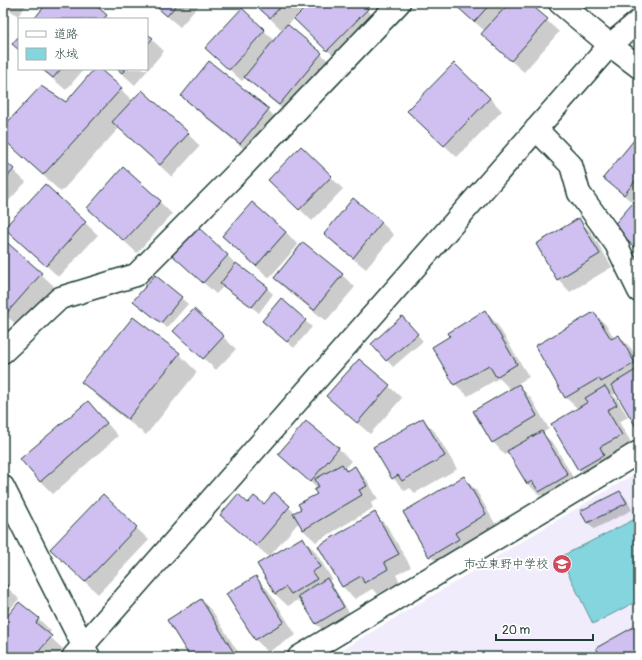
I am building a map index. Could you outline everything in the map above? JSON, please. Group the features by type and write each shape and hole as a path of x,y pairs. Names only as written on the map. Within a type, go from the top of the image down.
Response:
{"street":[{"path":"3,352 60,298 136,275 232,178 398,3"},
{"path":"560,3 610,45 639,66"},
{"path":"3,487 81,653 610,45 639,21"},
{"path":"536,129 571,165 579,193 616,244 639,291"},
{"path":"299,657 639,452"}],"shaded area":[{"name":"市立東野中学校","path":"639,471 639,657 330,657"}],"water":[{"path":"639,517 639,600 593,624 560,557"}],"building":[{"path":"47,3 93,3 107,15 104,18 35,18"},
{"path":"152,3 178,3 167,16"},
{"path":"253,3 284,3 270,18"},
{"path":"310,3 362,3 368,9 327,51 294,19"},
{"path":"453,3 491,3 474,22"},
{"path":"509,3 529,3 548,19 511,61 481,34"},
{"path":"242,8 265,30 229,70 205,48"},
{"path":"287,24 322,53 279,105 244,77"},
{"path":"148,35 153,38 148,44"},
{"path":"18,37 18,49 12,44"},
{"path":"209,61 269,109 240,144 181,96"},
{"path":"454,63 490,98 444,146 407,111"},
{"path":"43,70 60,70 53,78"},
{"path":"93,70 101,70 122,88 43,175 3,139 3,127 41,86 66,102"},
{"path":"118,70 125,70 122,73"},
{"path":"142,90 189,133 160,165 112,122"},
{"path":"639,134 639,176 624,195 603,178"},
{"path":"301,146 332,176 299,210 268,180"},
{"path":"3,159 14,169 3,182"},
{"path":"123,167 161,201 124,241 87,208"},
{"path":"45,184 86,222 46,266 4,228"},
{"path":"639,196 639,251 612,227"},
{"path":"353,198 382,222 353,258 324,234"},
{"path":"252,202 286,232 256,266 222,236"},
{"path":"579,218 600,254 557,280 536,244"},
{"path":"198,227 228,255 203,283 172,255"},
{"path":"3,239 42,273 5,315 3,313"},
{"path":"303,242 343,274 314,310 274,278"},
{"path":"236,263 268,287 252,307 220,284"},
{"path":"155,275 182,297 161,323 133,301"},
{"path":"281,298 306,320 287,342 262,321"},
{"path":"194,309 224,336 203,359 173,331"},
{"path":"485,310 517,364 496,377 489,365 454,385 432,347 450,336 448,333"},
{"path":"594,312 611,339 619,335 635,363 601,382 599,378 565,398 535,346"},
{"path":"402,316 418,334 386,361 371,344"},
{"path":"133,317 180,353 128,419 81,382"},
{"path":"359,359 390,385 357,423 326,396"},
{"path":"639,368 639,432 611,385"},
{"path":"519,384 537,416 492,443 473,411"},
{"path":"605,386 617,405 607,410 622,435 600,447 604,455 578,470 551,424 588,402 585,398"},
{"path":"88,401 107,423 40,482 20,459"},
{"path":"423,418 445,456 402,481 398,475 392,479 373,447"},
{"path":"306,421 339,448 310,482 278,454"},
{"path":"542,431 568,475 539,492 532,481 527,484 507,451"},
{"path":"342,464 346,471 355,466 367,486 359,490 362,495 303,530 293,513 301,509 298,504 317,494 314,490 319,487 315,479"},
{"path":"464,476 486,514 455,533 459,539 429,557 403,512"},
{"path":"620,491 627,503 587,523 580,511"},
{"path":"274,492 290,506 256,546 220,515 238,494 248,503 254,496 264,504"},
{"path":"103,494 137,527 85,582 50,549"},
{"path":"375,512 399,554 384,562 388,569 364,583 361,576 342,587 318,546"},
{"path":"303,537 320,567 312,572 317,579 291,594 286,587 275,594 257,564"},
{"path":"256,576 284,622 255,640 226,594"},
{"path":"327,578 344,607 316,624 298,596"},
{"path":"3,581 8,586 3,591"},
{"path":"201,599 234,653 228,657 190,657 167,620"},
{"path":"19,602 39,618 36,623 52,636 34,657 3,657 3,621"},
{"path":"639,624 639,657 601,657 596,648"},
{"path":"176,651 180,657 171,657"}],"place":[{"name":"市立東野中学校","path":"562,564"}]}
